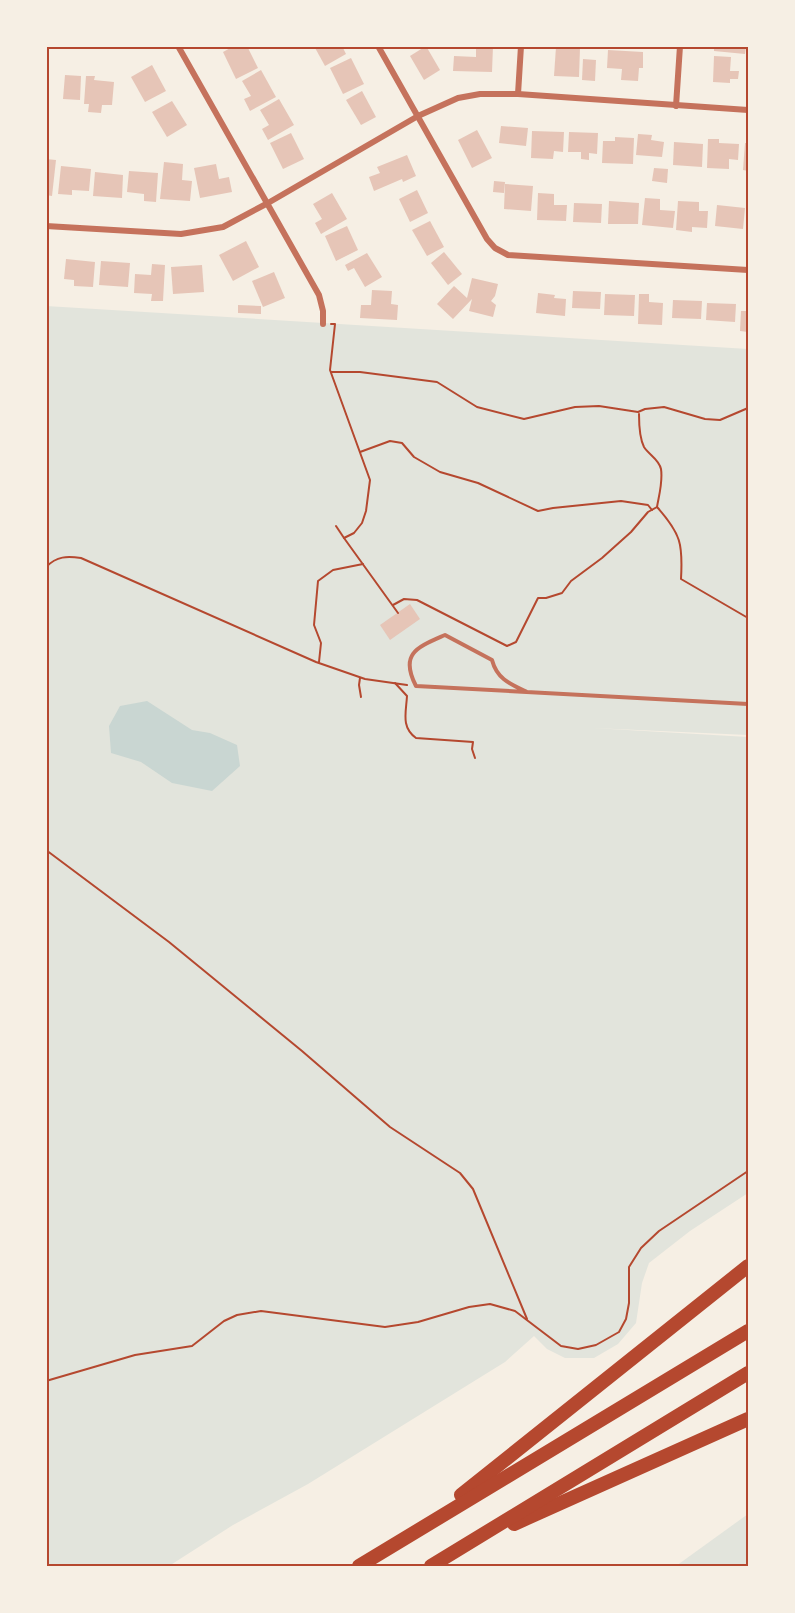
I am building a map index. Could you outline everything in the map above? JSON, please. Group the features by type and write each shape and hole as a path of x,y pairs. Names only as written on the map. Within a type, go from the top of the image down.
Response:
{"highway":[{"path":"418,1530 748,1266"},
{"path":"359,1566 748,1330"},
{"path":"431,1566 748,1373"},
{"path":"460,1548 748,1419"}],"street":[{"path":"105,46 113,46"},
{"path":"178,46 319,296 323,311 323,324"},
{"path":"378,46 487,239 495,248 508,255 748,270"},
{"path":"518,94 521,46"},
{"path":"676,106 680,46"},
{"path":"46,226 191,233 223,227 418,116 458,98 480,94 518,94 748,110"}],"lane":[{"path":"527,692 495,673 492,660 445,635 420,646 409,661 408,672 416,686 748,704"}],"path":[{"path":"323,324 335,324 331,372 370,480 362,523 354,533 344,538"},
{"path":"331,372 360,372 437,382 477,407 524,419 575,407 599,406 638,412 664,407 705,419 720,420 748,408"},
{"path":"393,605 404,599 417,600 507,646 516,642 538,598 562,593 571,581 602,558 657,507 661,487 660,468 657,460 644,447 640,435 638,412"},
{"path":"359,452 390,441 402,443 414,457 440,472 478,483 538,512 553,508 621,501 648,505 652,510"},
{"path":"657,507 669,521 680,540 681,579 748,618"},
{"path":"336,526 398,613"},
{"path":"46,567 55,559 68,556 81,558 319,663 360,678 416,686"},
{"path":"319,663 321,643 314,625 318,581 333,570 363,564"},
{"path":"360,678 361,697"},
{"path":"395,683 407,696 406,726 408,733 416,738 474,742 472,749 475,758"},
{"path":"46,850 169,942 390,1126 460,1173 473,1190 527,1320"},
{"path":"46,1381 135,1355 192,1346 224,1321 237,1315 261,1311 385,1327 418,1322 469,1307 490,1304 515,1311 561,1346 578,1349 596,1345 607,1341 619,1332 626,1319 629,1303 629,1267 641,1248 659,1231 748,1171"}],"shaded area":[{"path":"46,306 748,349 748,735 593,728 748,737 748,1193 690,1231 649,1263 642,1283 636,1323 618,1344 594,1358 565,1358 547,1349 534,1336 505,1362 308,1484 233,1525 169,1566 47,1566"},
{"path":"147,701 192,730 210,733 237,745 240,766 212,791 172,783 141,762 111,753 109,726 120,706"},
{"path":"748,1514 748,1566 676,1566"}],"building":[{"path":"234,46 247,46 258,68 236,79 223,52"},
{"path":"314,46 342,46 346,54 325,66"},
{"path":"426,46 440,70 424,80 410,56"},
{"path":"476,46 493,46 492,72 453,71 454,56 476,57"},
{"path":"714,46 746,46 745,54 714,51"},
{"path":"556,47 580,48 579,77 554,76"},
{"path":"608,50 643,52 643,68 639,68 638,81 621,80 622,69 607,68"},
{"path":"714,56 731,57 730,71 739,71 738,79 730,79 730,83 713,82"},
{"path":"351,58 364,84 343,94 330,68"},
{"path":"583,59 596,60 595,81 582,80"},
{"path":"152,65 166,91 145,102 131,77"},
{"path":"261,70 276,97 250,111 244,99 251,96 242,81"},
{"path":"65,75 81,76 80,100 63,99"},
{"path":"86,76 95,76 94,80 114,82 112,105 102,105 101,113 88,112 89,104 84,104"},
{"path":"362,91 376,117 361,125 346,100"},
{"path":"279,99 294,125 268,140 262,129 269,125 260,110"},
{"path":"172,101 187,125 167,137 152,112"},
{"path":"501,126 528,128 526,146 499,143"},
{"path":"477,130 492,158 472,168 458,140"},
{"path":"532,131 564,132 563,152 554,151 553,159 531,158"},
{"path":"569,132 598,133 597,154 589,153 589,160 581,159 581,152 568,152"},
{"path":"291,133 304,159 283,169 270,143"},
{"path":"638,134 652,135 651,140 664,142 662,157 636,155"},
{"path":"615,137 634,138 633,164 602,163 603,141 615,141"},
{"path":"708,139 719,139 719,143 739,144 738,160 729,159 729,169 707,168"},
{"path":"674,142 703,144 702,167 673,165"},
{"path":"745,143 748,143 748,171 743,170"},
{"path":"407,155 416,176 403,182 402,179 374,191 369,177 380,173 377,167"},
{"path":"46,159 56,160 52,196 46,195"},
{"path":"164,162 183,164 182,180 192,181 190,201 160,199"},
{"path":"216,164 219,179 229,177 232,192 200,198 194,168"},
{"path":"61,166 91,169 89,191 72,190 72,195 58,194"},
{"path":"654,168 668,169 667,183 652,181"},
{"path":"129,171 158,173 156,202 144,201 144,194 127,192"},
{"path":"95,172 123,175 122,198 93,196"},
{"path":"494,181 505,182 504,193 493,192"},
{"path":"505,184 533,186 531,211 504,209"},
{"path":"417,190 428,213 410,222 399,199"},
{"path":"332,193 347,219 321,234 315,223 322,219 313,204"},
{"path":"538,193 554,194 554,205 567,205 566,221 537,220"},
{"path":"645,198 660,199 660,210 675,211 673,228 642,225"},
{"path":"609,201 639,203 638,224 608,224"},
{"path":"678,201 699,202 699,211 708,211 707,228 692,227 692,232 676,230"},
{"path":"574,203 602,204 601,223 573,222"},
{"path":"717,205 745,208 743,229 715,226"},
{"path":"430,221 444,247 427,256 412,230"},
{"path":"347,226 358,250 336,261 325,236"},
{"path":"246,241 259,267 233,281 219,255"},
{"path":"444,252 462,274 448,285 431,263"},
{"path":"367,253 382,277 365,287 354,268 348,271 345,265"},
{"path":"66,259 95,262 93,287 74,286 74,280 64,279"},
{"path":"101,261 130,263 128,287 99,285"},
{"path":"152,264 165,265 163,301 151,301 152,294 134,293 135,274 151,275"},
{"path":"202,265 204,292 173,294 171,267"},
{"path":"274,272 285,298 263,307 252,281"},
{"path":"472,278 498,284 491,301 496,305 493,317 469,311 472,299 453,319 437,304 454,286 467,298"},
{"path":"372,290 392,291 391,304 398,305 397,320 360,318 361,305 371,305"},
{"path":"573,291 601,292 600,309 572,308"},
{"path":"538,293 566,299 565,316 536,313"},
{"path":"605,294 635,295 634,316 604,315"},
{"path":"639,294 649,294 649,302 663,303 662,325 638,324"},
{"path":"673,300 702,301 701,319 672,318"},
{"path":"707,303 736,304 735,322 706,320"},
{"path":"238,305 261,306 261,314 238,313"},
{"path":"741,311 748,311 748,332 740,331"},
{"path":"410,604 420,619 390,640 380,625"}]}
